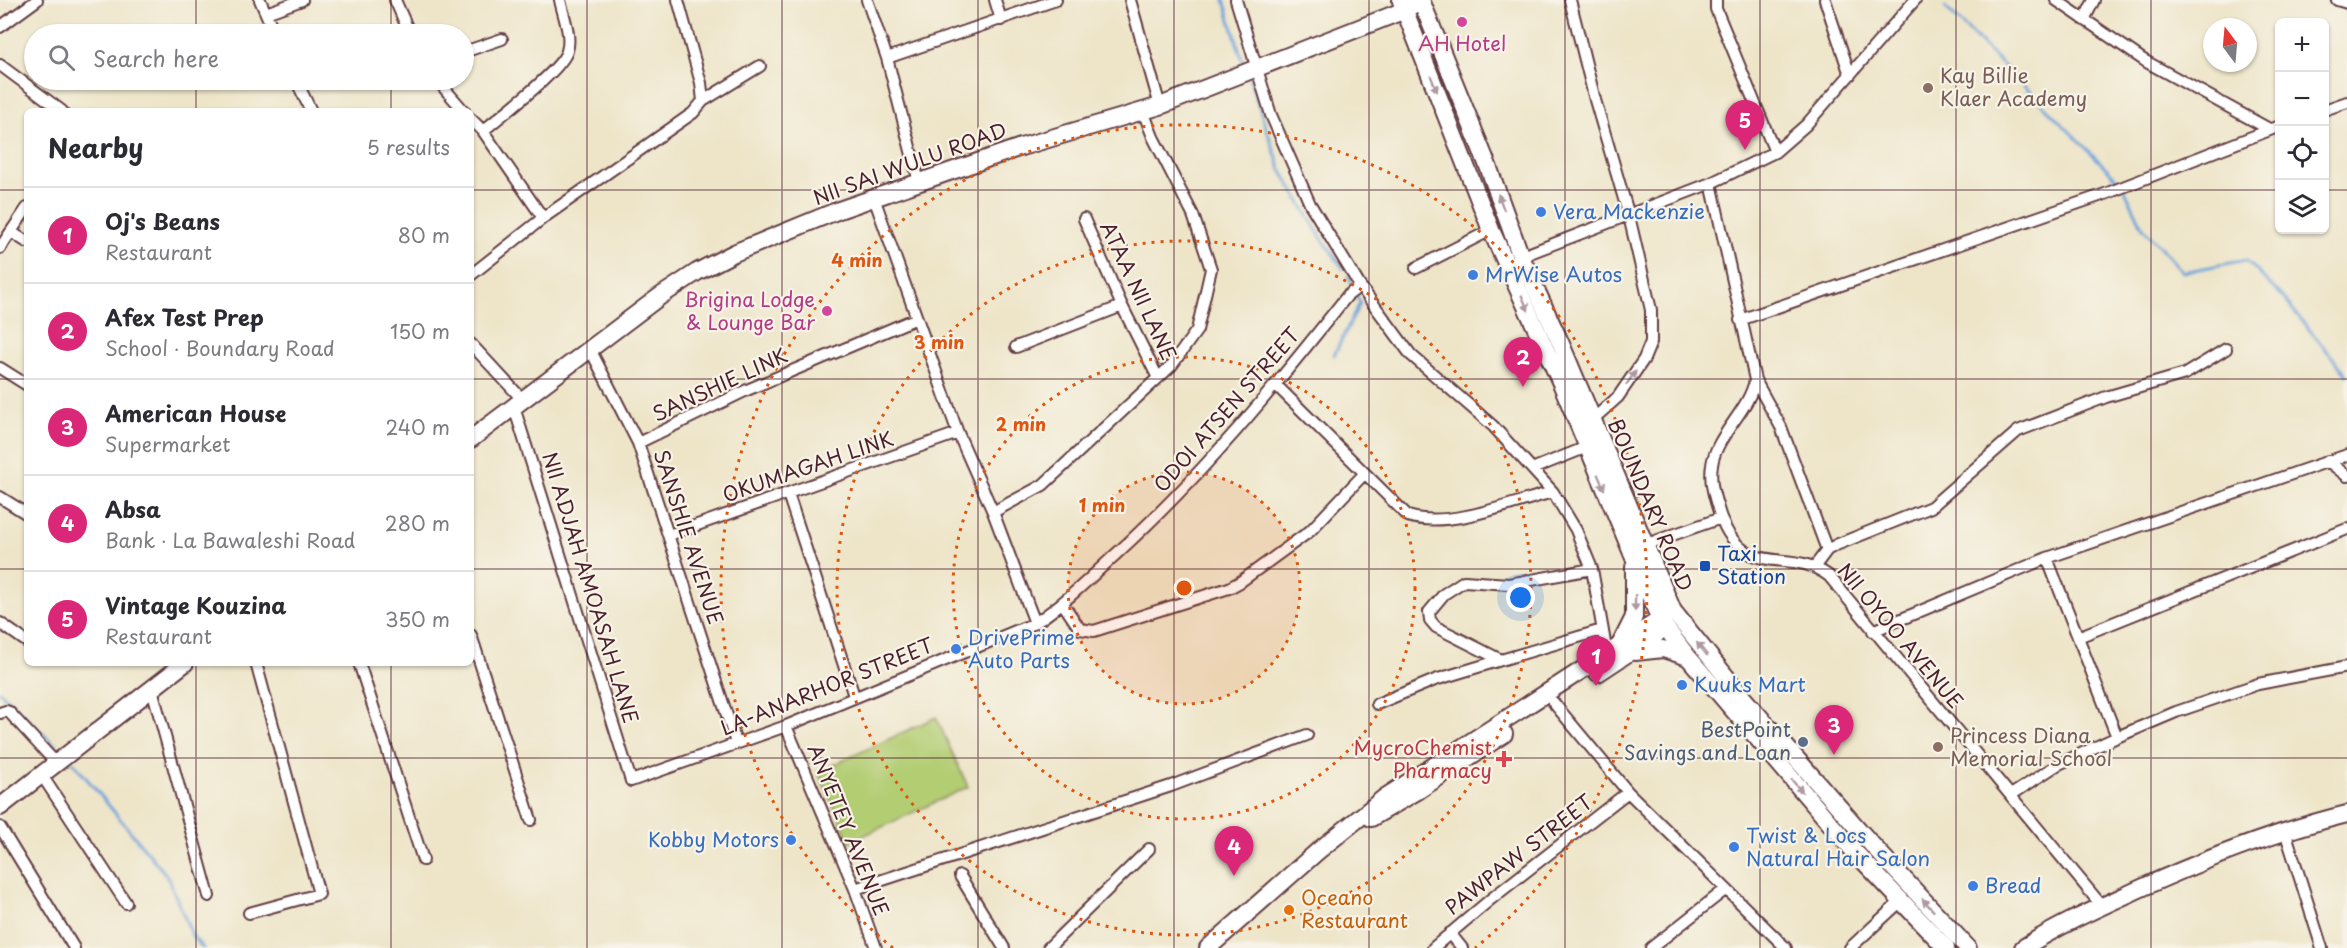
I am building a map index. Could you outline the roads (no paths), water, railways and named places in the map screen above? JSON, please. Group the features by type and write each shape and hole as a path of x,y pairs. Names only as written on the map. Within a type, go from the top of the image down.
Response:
{"main road":[{"name":"NII SAI WULU ROAD","path":"474,437 697,272 734,253 919,182 1021,147 1160,106 1258,68 1403,5 1421,0"},
{"name":"BOUNDARY ROAD","path":"1421,0 1488,166 1514,259 1587,447 1688,657 1852,849 1946,948"},
{"name":"BOUNDARY ROAD","path":"1403,5 1491,230 1514,259 1561,344 1639,551"},
{"path":"1353,825 1377,815 1419,790 1553,702 1619,650 1634,617 1639,551"},
{"name":"BOUNDARY ROAD","path":"1669,620 1744,699 1815,781 1968,948"},
{"path":"1208,948 1318,850 1353,825 1384,798 1669,620"},
{"path":"1619,650 1663,649 1688,657"},
{"path":"0,807 181,666"},
{"path":"2023,948 2102,906 2202,861 2285,831 2347,814"}],"street":[{"path":"0,27 37,0"},
{"path":"260,0 271,24"},
{"path":"266,13 302,0"},
{"path":"395,0 406,24"},
{"path":"483,131 559,65 568,51 560,0"},
{"path":"678,0 701,83 702,101"},
{"path":"867,0 887,58 919,182"},
{"path":"995,0 1001,20"},
{"path":"887,58 1056,0"},
{"path":"1130,0 1160,106"},
{"path":"1236,0 1271,116 1310,204 1358,287 1411,355 1492,426 1553,492 1576,530 1592,569 1602,630 1619,650"},
{"path":"1570,0 1595,100 1629,216 1651,310 1651,342 1644,359 1618,397 1591,421"},
{"path":"1716,0 1716,9 1774,152"},
{"path":"1825,0 1850,75"},
{"path":"1514,259 1711,183 1774,152 1806,125 1915,0"},
{"path":"2056,0 2145,61 2274,128"},
{"path":"2084,20 2094,0"},
{"path":"2337,0 2347,3"},
{"path":"474,49 502,39"},
{"path":"0,65 24,83"},
{"path":"474,273 543,218 693,112 702,101 760,66"},
{"path":"34,90 58,108"},
{"path":"301,90 309,108"},
{"path":"446,90 461,108"},
{"path":"2329,109 2347,102"},
{"path":"993,512 1043,485 1172,365 1197,330 1210,269 1193,215 1153,137 1143,111"},
{"path":"474,122 483,131 543,218"},
{"path":"1740,320 2105,194 2274,128"},
{"path":"1711,183 1755,380 1781,427 1827,550"},
{"path":"874,198 958,434 993,512 1035,623"},
{"path":"0,248 24,212"},
{"name":"ATAA NII LANE","path":"1084,219 1122,306 1158,378"},
{"path":"1416,268 1491,230"},
{"path":"11,232 24,240"},
{"name":"ODOI ATSEN STREET","path":"1035,623 1063,604 1163,512 1276,385 1347,296 1358,287"},
{"path":"1016,347 1122,306"},
{"name":"SANSHIE LINK","path":"638,443 747,390 917,318"},
{"path":"474,348 518,404"},
{"name":"SANSHIE AVENUE","path":"590,349 638,443 736,743"},
{"path":"1815,566 1827,550 1931,507 2018,431 2106,398 2185,374 2226,349"},
{"path":"0,368 24,383"},
{"name":"NII OYOO AVENUE","path":"1755,380 1748,399 1719,446 1712,465 1713,490 1721,518 1730,538 1749,554 1815,566 1829,576 2102,906"},
{"path":"1276,385 1408,516 1420,520 1435,520 1475,513 1553,492"},
{"name":"NII ADJAH AMOASAH LANE","path":"518,404 631,781"},
{"name":"OKUMAGAH LINK","path":"669,535 958,434"},
{"path":"1532,469 1587,447"},
{"path":"1873,631 2047,558 2347,454"},
{"path":"2328,461 2347,476"},
{"path":"1063,604 1080,629 1094,631 1228,588 1240,582 1310,531 1364,474"},
{"path":"788,494 854,696"},
{"path":"0,497 24,512"},
{"path":"1639,551 1721,518"},
{"path":"2078,637 2347,529"},
{"path":"2047,558 2117,737"},
{"path":"1501,660 1436,627 1430,620 1428,612 1444,594 1464,581 1509,584 1592,569"},
{"path":"0,623 24,640"},
{"name":"LA-ANARHOR STREET","path":"631,781 786,726 1035,623"},
{"path":"1377,704 1435,680 1602,630"},
{"path":"474,644 531,820"},
{"path":"249,913 319,894 257,666"},
{"path":"360,666 423,860"},
{"path":"2011,795 2056,765 2176,712 2258,684 2347,667"},
{"path":"152,689 210,896"},
{"path":"1553,702 1628,792 1786,948"},
{"path":"0,713 9,712 56,763"},
{"name":"ANYETEY AVENUE","path":"786,726 855,889 876,948"},
{"path":"855,889 1198,777 1307,735"},
{"path":"41,774 126,903"},
{"name":"PAWPAW STREET","path":"1432,948 1628,792"},
{"path":"0,827 75,948"},
{"path":"2285,831 2322,948"},
{"path":"1048,948 1149,849"},
{"path":"960,876 1004,948"},
{"path":"1651,948 1726,889"},
{"path":"1850,948 1901,901"},
{"path":"1450,933 1462,948"}],"waterway":[{"path":"1224,0 1243,62"},
{"path":"1945,7 2122,184"},
{"path":"1249,79 1281,170 1317,231 1343,268"},
{"path":"2125,190 2143,228 2183,272 2246,260 2284,299 2347,375"},
{"path":"1334,355 1360,303 1348,276"},
{"path":"0,692 58,748"},
{"path":"73,762 167,876 193,937 203,948"}],"place":[{"name":"AH Hotel","path":"1462,22"},
{"name":"Kay Billie Klaer Academy","path":"1928,88"},
{"name":"Vintage Kouzina","path":"1745,150"},
{"name":"Vera Mackenzie","path":"1541,212"},
{"name":"MrWise Autos","path":"1473,275"},
{"name":"Brigina Lodge & Lounge Bar","path":"827,311"},
{"name":"Afex Test Prep","path":"1523,387"},
{"name":"Taxi Station","path":"1705,566"},
{"name":"DrivePrime Auto Parts","path":"956,649"},
{"name":"Kuuks Mart","path":"1682,685"},
{"name":"Oj's Beans","path":"1596,686"},
{"name":"BestPoint Savings and Loan","path":"1803,742"},
{"name":"Princess Diana Memorial School","path":"1938,747"},
{"name":"American House","path":"1834,755"},
{"name":"MycroChemist Pharmacy","path":"1504,759"},
{"name":"Kobby Motors","path":"791,840"},
{"name":"Twist & Locs Natural Hair Salon","path":"1734,847"},
{"name":"Absa","path":"1234,876"},
{"name":"Bread","path":"1973,886"},
{"name":"Oceano Restaurant","path":"1289,910"}]}
